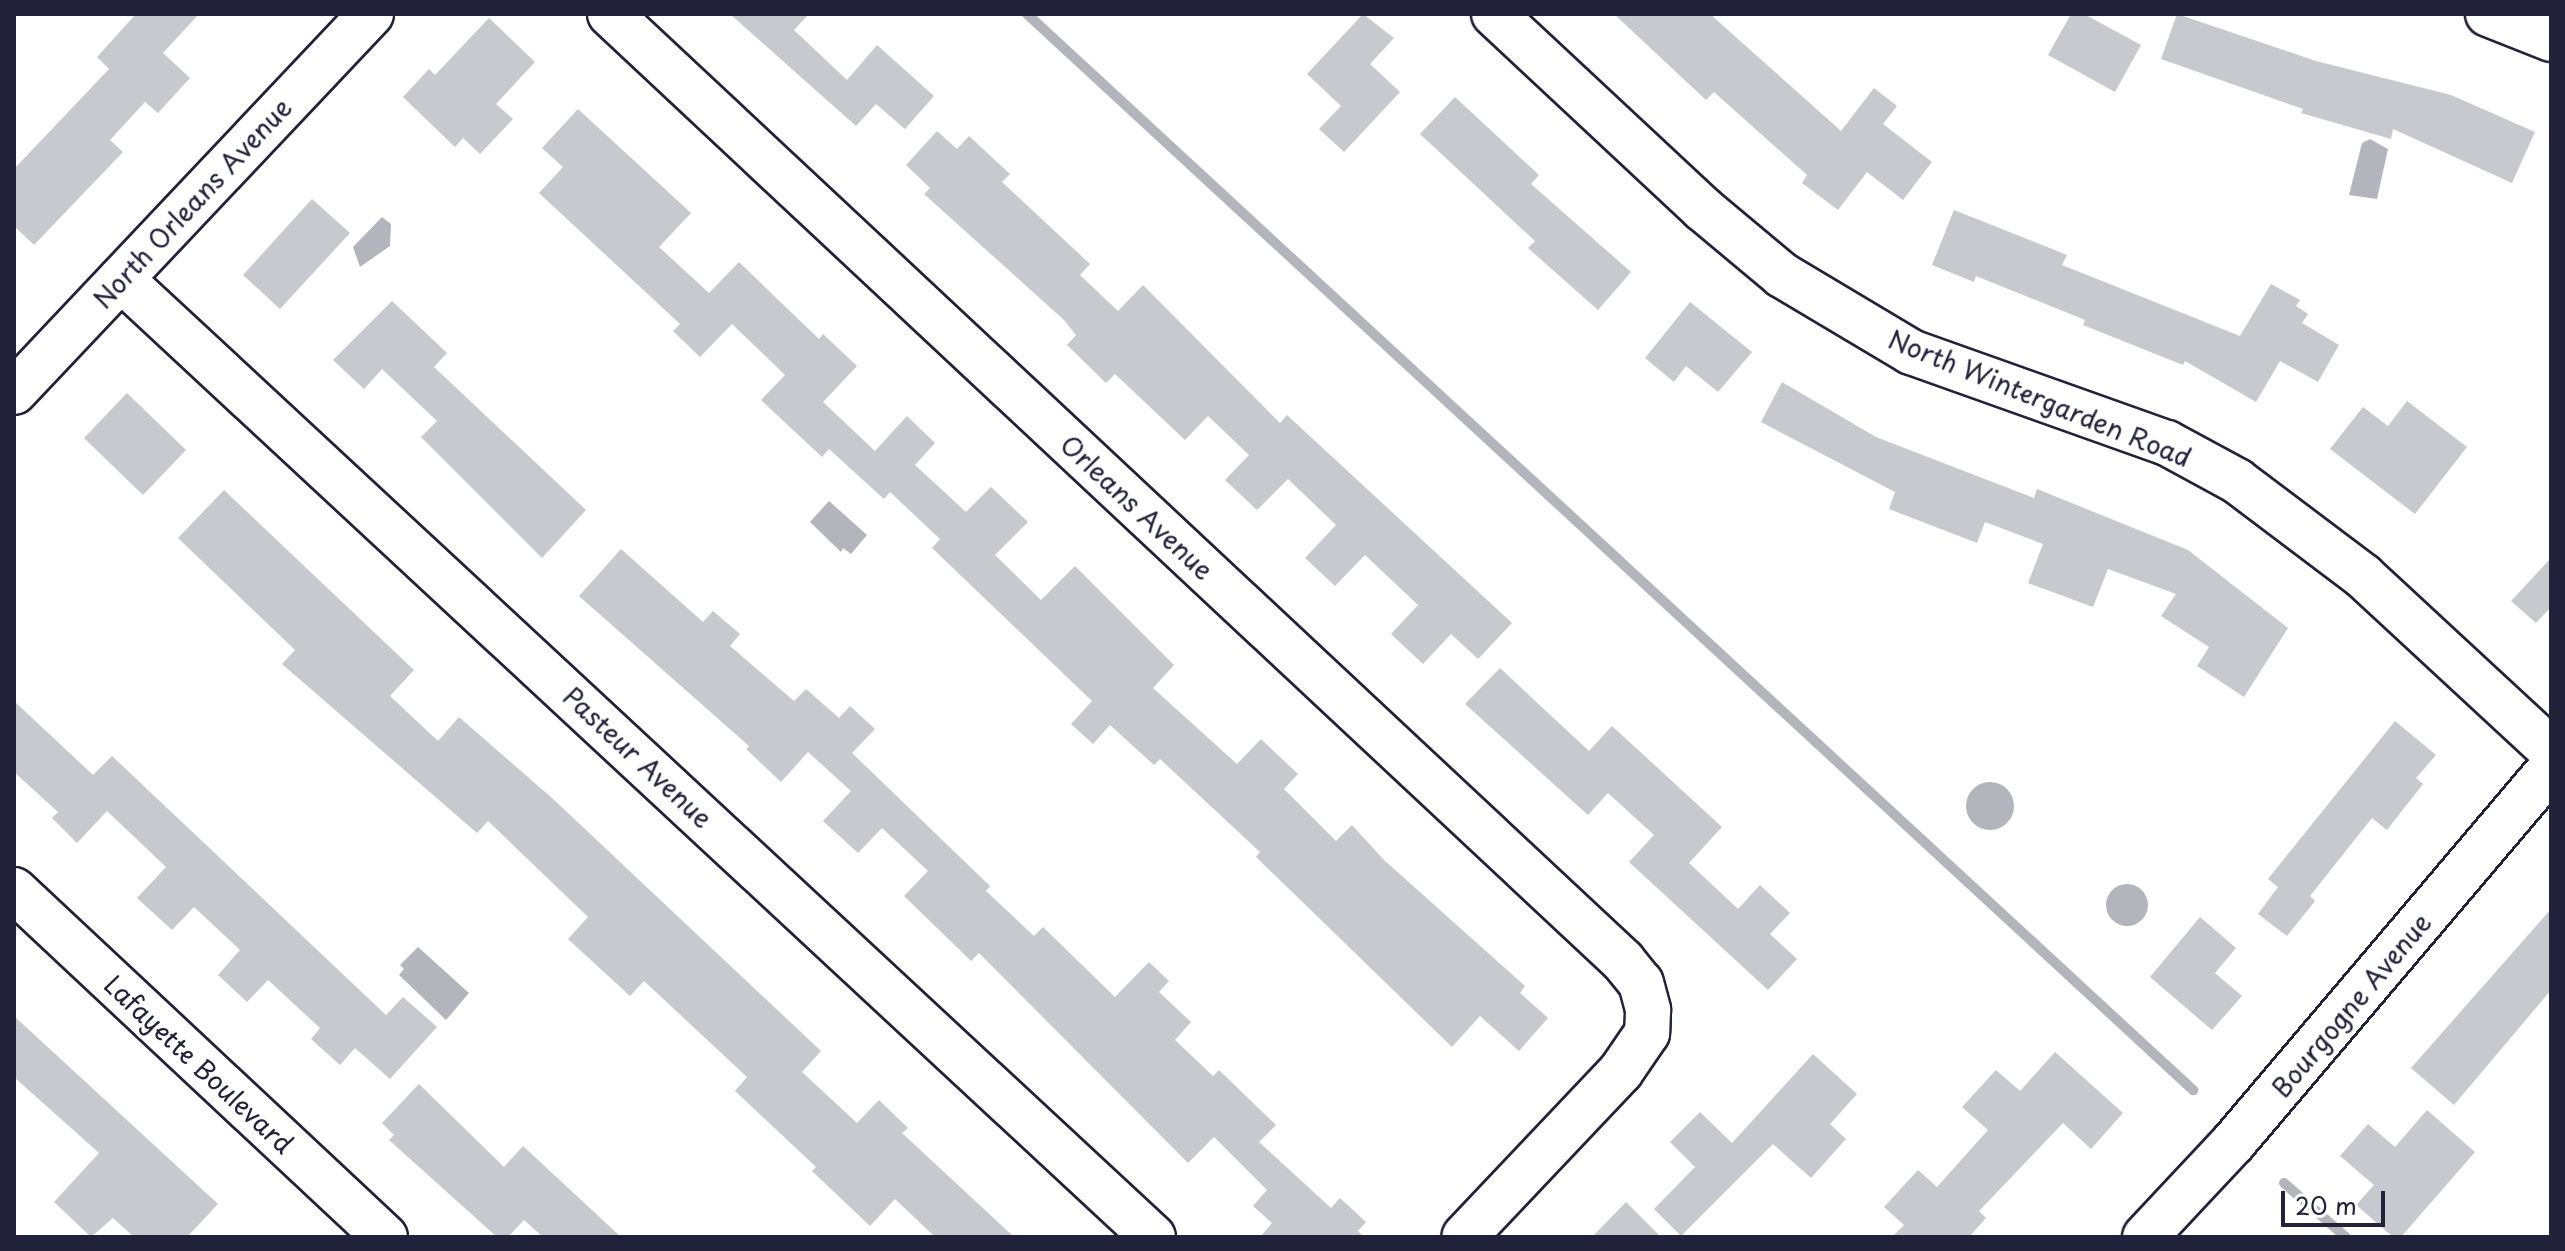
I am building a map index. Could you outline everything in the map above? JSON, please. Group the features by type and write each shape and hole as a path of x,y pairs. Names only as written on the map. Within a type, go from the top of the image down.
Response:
{"street":[{"name":"North Orleans Avenue","path":"14,392 371,14"},
{"name":"Orleans Avenue","path":"610,14 1623,961 1641,983 1648,1010 1647,1033 1621,1071 1464,1237"},
{"name":"North Wintergarden Road","path":"1494,14 1703,209 1782,275 1911,352 2157,439 2237,481 2363,576 2551,750"},
{"path":"2488,14 2551,39"},
{"name":"Pasteur Avenue","path":"121,279 1153,1237"},
{"name":"Bourgogne Avenue","path":"2145,1237 2233,1143 2551,768"},
{"name":"Lafayette Boulevard","path":"14,890 385,1237"}],"shaded area":[{"path":"2370,139 2388,149 2377,199 2349,195 2362,143"},
{"path":"382,217 391,224 390,246 360,267 353,247"},
{"path":"829,501 867,535 851,554 843,548 841,552 810,522"},
{"path":"1990,782 2007,789 2014,806 2007,823 1990,830 1973,823 1966,806 1973,789"},
{"path":"2127,884 2142,890 2148,905 2142,920 2127,926 2112,920 2106,905 2112,890"},
{"path":"418,947 469,993 446,1020 399,975 404,969 400,965"}],"building":[{"path":"136,14 199,14 163,53 190,78 158,113 145,102 110,140 123,152 34,245 14,226 14,169 109,69 97,57"},
{"path":"730,14 809,14 794,30 847,80 877,45 934,96 905,129 876,104 856,126"},
{"path":"1363,14 1394,38 1370,64 1400,92 1344,152 1319,129 1341,106 1307,74"},
{"path":"1614,14 1710,14 1841,131 1874,88 1897,106 1883,124 1932,162 1903,200 1867,172 1838,210 1802,183 1807,175 1714,92 1706,100"},
{"path":"2071,14 2084,14 2141,45 2115,92 2048,55"},
{"path":"2177,14 2316,61 2451,95 2535,132 2512,183 2393,129 2391,139 2301,113 2303,109 2161,59"},
{"path":"489,18 535,62 496,104 513,119 480,154 463,138 455,147 403,97 429,69 435,75"},
{"path":"1455,97 1539,175 1531,184 1631,272 1598,310 1528,248 1535,241 1420,134"},
{"path":"578,109 691,213 659,247 709,293 739,262 819,339 823,334 857,366 823,402 875,451 907,416 935,443 915,465 966,512 991,487 1028,522 995,555 1041,600 1075,566 1174,665 1153,688 1237,764 1261,739 1298,774 1284,789 1336,841 1352,825 1384,860 1525,986 1520,993 1548,1018 1519,1051 1480,1016 1452,1047 1256,857 1260,852 1160,759 1154,765 1110,725 1093,744 1071,724 1092,701 932,548 940,539 890,492 884,499 829,449 822,457 761,400 785,375 732,324 700,357 673,331 680,324 539,193 563,167 542,148"},
{"path":"937,131 957,149 969,136 1010,174 1002,182 1090,264 1080,275 1118,311 1143,285 1280,423 1287,415 1512,623 1478,659 1451,634 1423,664 1391,634 1418,605 1365,555 1335,586 1305,558 1336,525 1288,479 1257,510 1225,480 1249,455 1208,416 1185,440 1115,374 1106,383 1067,345 1076,335 1064,320 924,194 930,188 906,165"},
{"path":"312,199 350,233 280,309 243,275"},
{"path":"1954,210 2067,255 2062,265 2240,336 2271,284 2300,300 2296,306 2308,314 2302,323 2339,345 2318,382 2280,361 2256,402 2185,361 2183,365 2083,325 2085,320 1976,276 1974,282 1932,265"},
{"path":"392,301 447,353 434,367 586,510 542,558 421,437 437,421 382,369 364,389 333,360"},
{"path":"1690,302 1752,352 1718,392 1686,366 1674,382 1645,358"},
{"path":"1782,382 1876,437 2034,498 2037,489 2188,550 2288,628 2244,697 2197,666 2209,647 2161,616 2176,594 2108,569 2093,607 2028,583 2043,544 1985,522 1977,543 1889,509 1895,492 1761,422"},
{"path":"127,393 186,450 143,495 84,438"},
{"path":"2407,401 2467,447 2415,514 2330,449 2363,407 2388,426"},
{"path":"224,490 414,670 390,696 438,741 459,717 552,798 821,1051 802,1072 857,1123 879,1100 908,1128 902,1133 1014,1237 935,1237 895,1199 870,1226 812,1171 816,1167 735,1091 747,1077 644,981 630,996 568,939 588,917 488,821 477,833 282,664 295,650 178,538"},
{"path":"621,549 703,622 713,611 740,634 730,646 794,701 806,689 839,718 850,706 875,729 852,753 990,886 986,891 1034,936 1043,927 1115,997 1149,962 1169,981 1159,992 1191,1022 1175,1040 1213,1076 1219,1070 1276,1125 1259,1142 1331,1208 1340,1198 1366,1222 1358,1231 1364,1237 1260,1237 1272,1223 1253,1206 1267,1190 1214,1137 1188,1163 979,953 971,961 904,896 928,871 882,828 858,853 823,821 851,791 808,752 781,782 746,749 749,746 579,596"},
{"path":"2551,558 2551,607 2536,623 2511,601"},
{"path":"1500,668 1589,751 1612,726 1722,827 1689,863 1738,909 1760,885 1790,913 1770,934 1797,959 1768,990 1629,862 1654,835 1608,793 1588,815 1465,704"},
{"path":"14,701 93,775 112,756 386,1015 403,997 437,1027 390,1079 355,1048 340,1065 311,1039 320,1028 268,980 247,1002 218,975 240,950 194,907 172,930 137,898 166,867 107,811 77,843 52,818 58,812 14,772"},
{"path":"2395,721 2436,755 2416,778 2423,784 2387,830 2372,818 2310,896 2315,901 2287,936 2258,914 2278,887 2268,879"},
{"path":"2551,909 2551,990 2454,1105 2411,1068"},
{"path":"2200,917 2236,948 2215,973 2242,996 2212,1030 2150,977"},
{"path":"14,1016 218,1204 187,1237 134,1237 113,1218 91,1237 54,1202 99,1153 14,1077"},
{"path":"2055,1052 2123,1113 2091,1149 2063,1123 1979,1211 1986,1218 1969,1237 1892,1237 1904,1225 1884,1207 1918,1170 1937,1187 1988,1130 1962,1107 1996,1070 2020,1091"},
{"path":"1813,1054 1857,1094 1830,1124 1846,1139 1811,1178 1773,1144 1681,1236 1654,1209 1695,1167 1670,1142 1700,1112 1732,1143"},
{"path":"419,1084 504,1167 523,1146 621,1237 543,1237 524,1220 508,1237 497,1237 389,1140 394,1135 382,1123"},
{"path":"2427,1110 2475,1152 2401,1237 2393,1237 2356,1205 2374,1185 2340,1156 2368,1124 2395,1147"},
{"path":"1626,1202 1661,1237 1592,1237"}],"waterway":[{"path":"1027,14 2193,1090"},
{"path":"2284,1183 2346,1237"}]}
